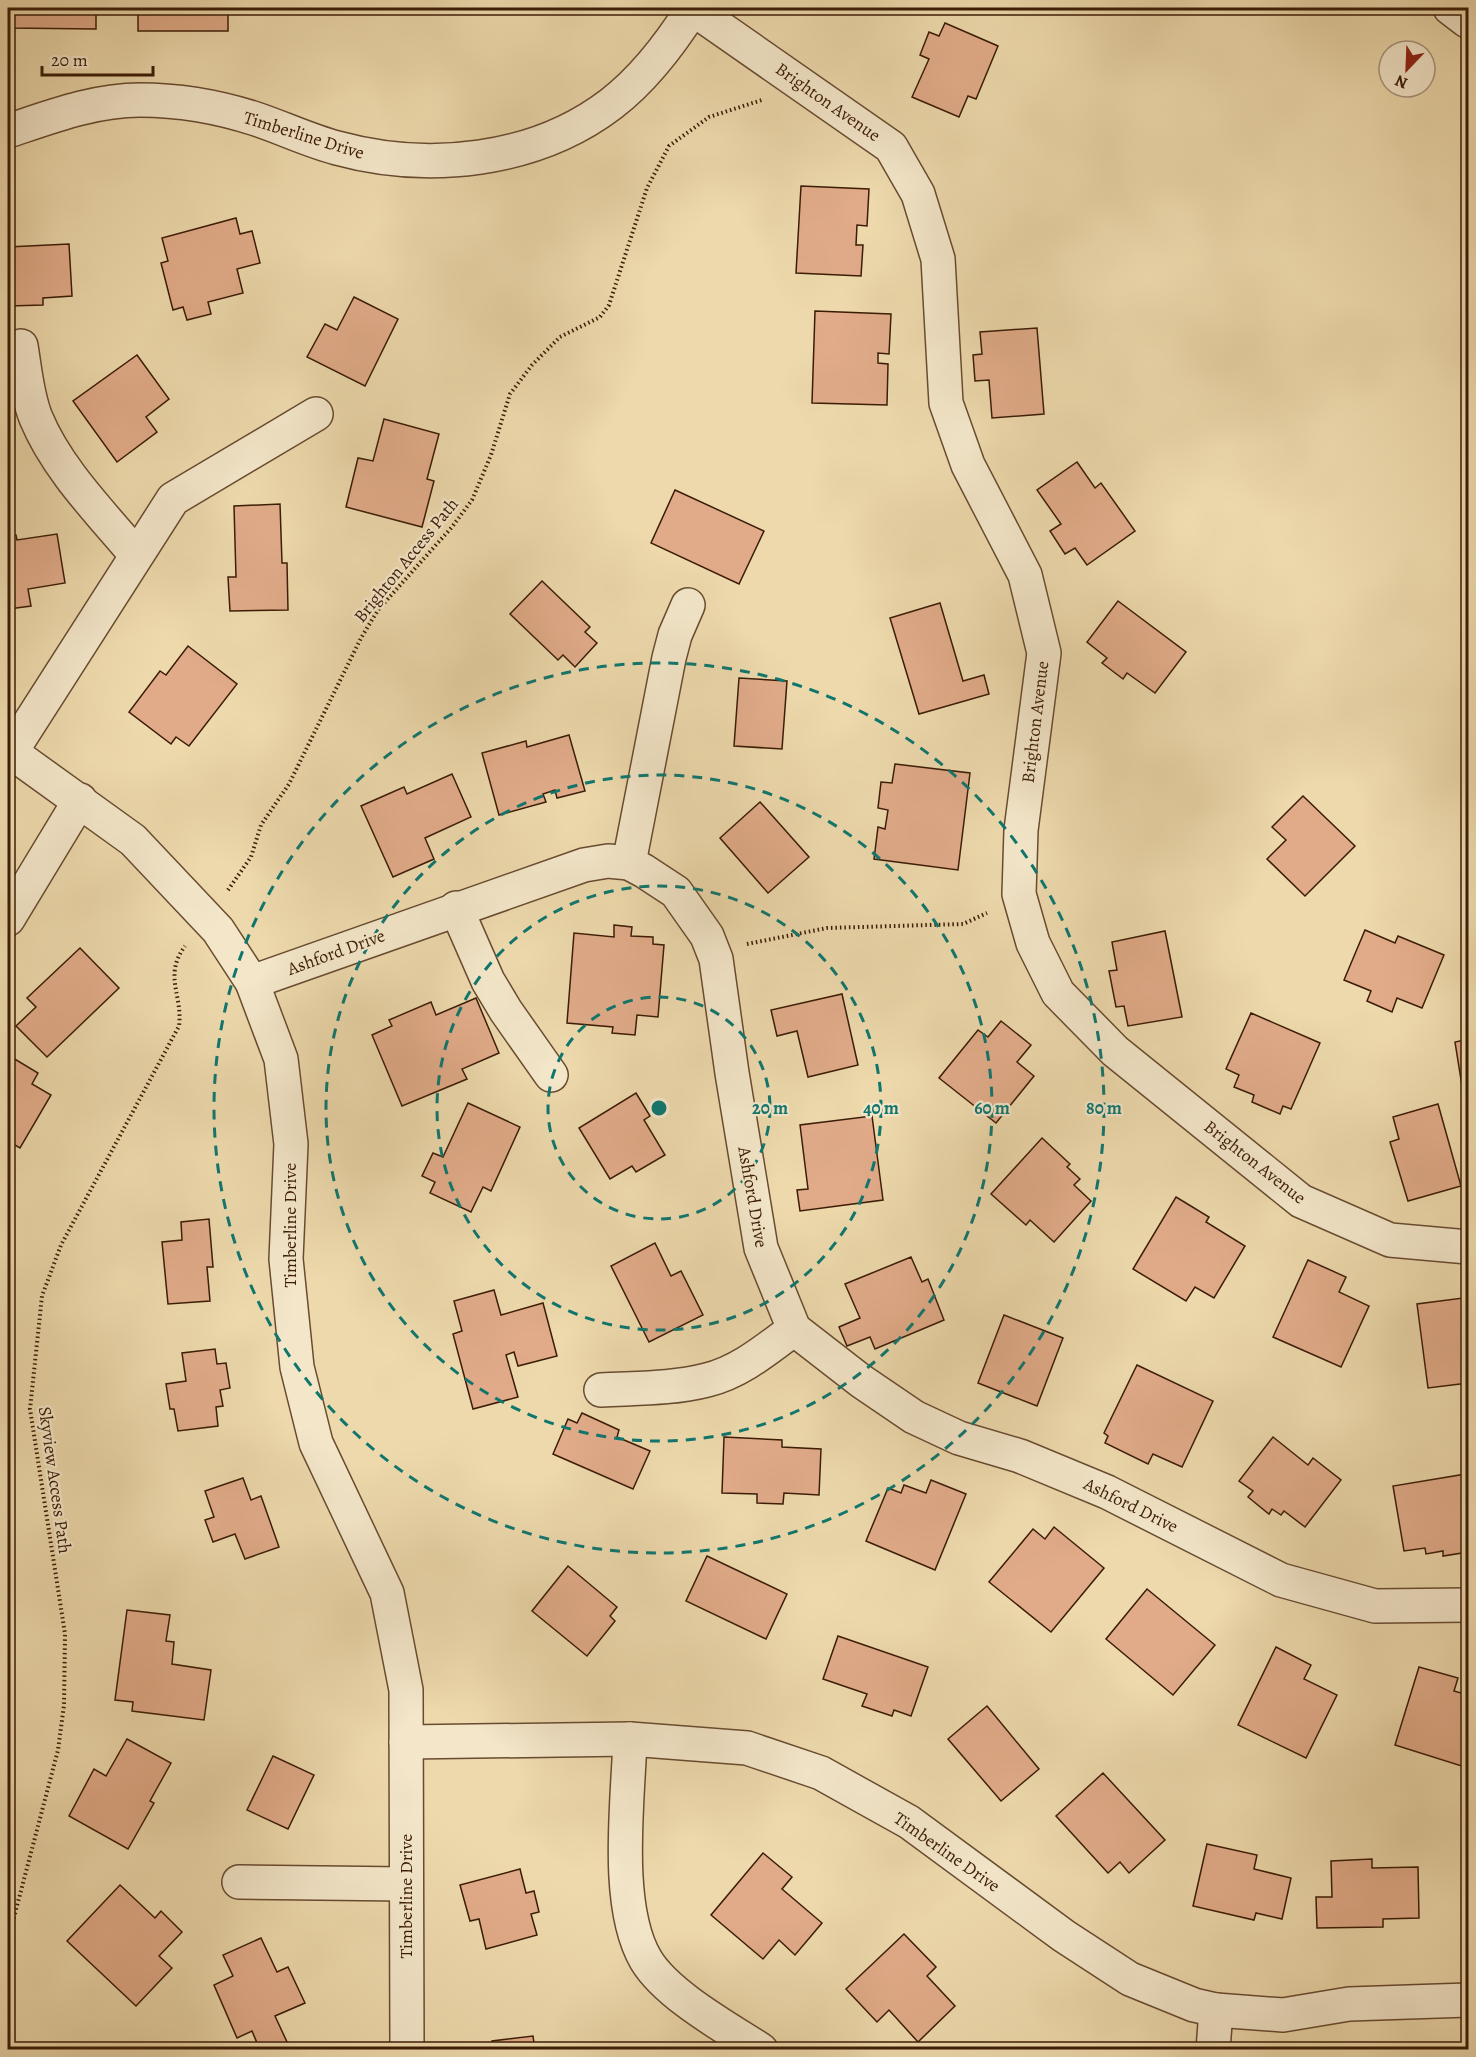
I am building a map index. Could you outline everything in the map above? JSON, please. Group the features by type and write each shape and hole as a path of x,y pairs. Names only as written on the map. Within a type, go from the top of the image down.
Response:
{"street":[{"name":"Brighton Avenue","path":"693,8 891,147 918,194 938,259 946,403 968,465 1025,575 1044,653 1021,830 1019,894 1033,943 1058,993 1115,1051 1301,1201 1390,1240 1468,1247"},
{"name":"Timberline Drive","path":"8,131 71,110 108,102 139,100 213,107 255,118 335,148 371,156 415,161 500,154 579,126 612,104 663,52 693,8"},
{"path":"21,346 33,408 50,445 86,495 136,555"},
{"path":"9,751 166,508 182,491 316,414"},
{"path":"629,863 669,658 675,635 688,605"},
{"name":"Timberline Drive","path":"9,751 133,840 207,917 252,982 281,1059 291,1144 286,1259 297,1366 316,1443 387,1593 406,1690 407,2049"},
{"path":"8,919 80,800"},
{"name":"Ashford Drive","path":"252,982 456,908 584,865 608,861 629,863 676,892 707,936 716,959 761,1248 794,1329 861,1381 914,1417 959,1438 1020,1455 1107,1492 1281,1580 1375,1606 1468,1605"},
{"path":"456,908 488,981 551,1075"},
{"path":"601,1390 681,1385 708,1380 755,1358 794,1329"},
{"name":"Timberline Drive","path":"406,1742 630,1739 747,1748 821,1773 909,1822 1064,1936 1130,1979 1194,2005 1216,2010 1283,2015 1348,2004 1468,2000"},
{"path":"630,1739 627,1901 634,1934 647,1961 669,1985 697,2008 761,2049"},
{"path":"239,1882 406,1884"},
{"path":"1213,2049 1216,2010"}],"path":[{"name":"Brighton Access Path","path":"207,917 251,857 261,825 289,784 360,638 378,610 452,527 472,500 491,455 510,394 532,365 560,337 600,317 609,305 646,188 669,146 709,117 809,88"},
{"path":"716,959 734,948 827,928 963,924 981,917 1019,894"},
{"name":"Skyview Access Path","path":"8,1940 58,1750 64,1705 64,1634 30,1409 42,1296 61,1245 178,1026 181,1010 173,984 173,971 178,955 207,917"}],"building":[{"path":"8,8 96,8 96,29 8,28"},
{"path":"138,8 228,8 228,31 138,31"},
{"path":"303,8 336,8 336,12 304,13"},
{"path":"556,8 576,8 558,14"},
{"path":"945,23 998,46 976,99 968,96 959,117 912,97 929,59 920,55 929,32 939,36"},
{"path":"801,186 869,189 867,226 857,225 856,245 863,245 861,276 796,273"},
{"path":"236,218 240,234 252,231 260,263 237,269 243,293 208,302 211,314 187,320 183,307 173,310 161,263 168,261 162,238"},
{"path":"69,244 72,296 43,298 43,305 8,306 8,247"},
{"path":"354,297 398,319 365,386 307,357 325,324 337,330"},
{"path":"815,311 891,314 889,354 878,353 878,363 888,364 887,405 812,403"},
{"path":"1037,328 1044,414 992,418 989,380 975,381 973,355 982,354 980,332"},
{"path":"137,355 169,399 146,417 157,432 117,462 73,401"},
{"path":"384,419 439,434 427,479 434,481 422,527 346,507 358,458 373,461"},
{"path":"1077,462 1095,488 1101,483 1135,531 1087,565 1075,548 1065,554 1050,531 1061,524 1037,490"},
{"path":"675,490 764,531 739,584 651,543"},
{"path":"280,504 282,563 287,563 288,610 230,611 228,577 236,577 234,506"},
{"path":"57,534 65,583 28,589 31,606 9,609 8,536 16,535 17,540"},
{"path":"542,581 590,627 585,632 597,643 575,667 563,655 558,660 510,614"},
{"path":"1118,601 1186,652 1155,693 1127,673 1123,679 1102,663 1107,658 1087,642"},
{"path":"940,603 963,681 984,675 989,694 919,714 890,618"},
{"path":"188,646 237,684 189,746 176,737 171,744 129,712 160,671 166,675"},
{"path":"739,678 787,681 782,749 734,746"},
{"path":"569,735 585,791 557,798 555,790 543,794 546,802 499,815 482,753 526,741 527,747"},
{"path":"895,764 970,773 958,870 874,859 878,827 885,829 888,810 878,808 881,782 892,783"},
{"path":"452,774 471,817 425,838 434,859 393,877 361,806 404,787 407,794"},
{"path":"1303,796 1355,846 1305,896 1267,859 1286,840 1272,827"},
{"path":"760,802 809,857 768,893 720,838"},
{"path":"614,925 632,927 631,936 653,937 653,944 664,945 658,1017 637,1015 635,1035 612,1033 613,1027 567,1023 574,933 614,937"},
{"path":"1365,930 1395,943 1398,936 1444,955 1422,1008 1397,998 1392,1012 1367,1001 1371,991 1344,980"},
{"path":"1165,931 1182,1017 1128,1026 1124,1006 1116,1007 1109,971 1117,970 1112,942"},
{"path":"80,948 119,988 47,1057 16,1026 36,1007 27,998"},
{"path":"842,994 858,1065 808,1077 797,1031 777,1036 771,1010"},
{"path":"476,998 499,1053 462,1069 467,1079 402,1106 372,1035 392,1026 389,1020 431,1002 436,1015"},
{"path":"1251,1013 1320,1043 1291,1109 1283,1106 1280,1114 1252,1102 1254,1095 1234,1087 1239,1075 1226,1069"},
{"path":"1468,1020 1468,1085 1462,1086 1455,1042 1465,1040 1462,1021"},
{"path":"1001,1021 1031,1045 1017,1062 1034,1076 996,1123 939,1078 978,1030 988,1037"},
{"path":"8,1055 38,1073 32,1084 51,1095 20,1148 8,1141"},
{"path":"636,1093 650,1116 644,1120 665,1155 636,1172 632,1166 610,1179 579,1128"},
{"path":"468,1103 520,1127 491,1191 483,1187 471,1212 430,1193 435,1182 422,1176 433,1153 443,1157"},
{"path":"1438,1104 1461,1186 1408,1201 1390,1142 1399,1139 1393,1117"},
{"path":"872,1116 883,1200 800,1211 797,1190 808,1189 800,1125"},
{"path":"1042,1138 1070,1164 1067,1167 1080,1179 1074,1185 1091,1201 1054,1242 1030,1220 1026,1225 991,1194"},
{"path":"1176,1197 1209,1217 1206,1222 1245,1246 1214,1298 1195,1287 1186,1301 1133,1269"},
{"path":"209,1219 213,1267 207,1267 210,1301 168,1304 162,1242 182,1240 181,1222"},
{"path":"655,1243 671,1276 681,1271 703,1315 649,1342 611,1266"},
{"path":"911,1257 922,1282 928,1279 944,1320 875,1349 870,1337 847,1346 839,1327 860,1318 845,1284"},
{"path":"1308,1260 1346,1277 1339,1292 1369,1306 1341,1367 1273,1337"},
{"path":"494,1290 501,1315 543,1303 557,1356 518,1366 514,1352 506,1355 518,1397 473,1409 453,1334 462,1331 454,1301"},
{"path":"1463,1298 1465,1316 1468,1315 1468,1383 1428,1388 1417,1304"},
{"path":"1004,1315 1063,1338 1037,1406 978,1383"},
{"path":"215,1349 217,1364 226,1363 230,1388 220,1390 223,1406 216,1407 218,1426 178,1431 174,1409 170,1409 166,1384 186,1381 182,1353"},
{"path":"1137,1365 1213,1401 1182,1467 1153,1454 1148,1464 1105,1443 1108,1436 1104,1433"},
{"path":"582,1413 619,1430 617,1437 650,1451 633,1489 553,1454 568,1419 577,1423"},
{"path":"724,1437 782,1440 782,1447 821,1449 819,1495 784,1493 783,1504 757,1503 757,1494 722,1493"},
{"path":"1273,1437 1308,1465 1313,1458 1341,1480 1305,1527 1284,1511 1281,1515 1272,1509 1269,1514 1248,1497 1253,1491 1239,1481"},
{"path":"1466,1474 1468,1552 1443,1556 1443,1551 1426,1554 1425,1548 1404,1551 1393,1486"},
{"path":"243,1478 251,1500 261,1496 279,1547 245,1559 235,1534 213,1542 205,1520 214,1517 205,1491"},
{"path":"931,1480 966,1494 935,1570 866,1541 888,1488 901,1493 904,1485 926,1493"},
{"path":"1054,1527 1104,1568 1051,1632 989,1582 1033,1529 1045,1539"},
{"path":"707,1556 787,1594 766,1639 686,1601"},
{"path":"568,1566 617,1607 610,1616 615,1621 587,1656 532,1611"},
{"path":"1147,1589 1215,1645 1173,1695 1106,1639"},
{"path":"127,1610 170,1615 166,1641 174,1642 172,1664 211,1670 204,1720 132,1711 133,1702 115,1700"},
{"path":"838,1636 928,1667 911,1716 894,1710 892,1716 862,1706 867,1694 823,1679"},
{"path":"1276,1647 1311,1665 1304,1679 1337,1695 1306,1758 1238,1725"},
{"path":"1419,1667 1458,1678 1454,1691 1468,1695 1468,1768 1395,1745"},
{"path":"987,1706 1039,1769 1001,1801 948,1739"},
{"path":"127,1739 171,1763 150,1801 154,1803 128,1849 69,1816 94,1769 106,1776"},
{"path":"273,1756 314,1775 288,1829 247,1810"},
{"path":"1103,1773 1165,1840 1129,1873 1120,1862 1108,1873 1056,1816"},
{"path":"1207,1844 1257,1855 1254,1869 1291,1878 1282,1919 1256,1913 1254,1920 1193,1906"},
{"path":"763,1853 792,1877 782,1889 822,1923 795,1955 779,1940 763,1959 711,1915"},
{"path":"1372,1859 1372,1868 1418,1867 1419,1918 1383,1919 1383,1927 1317,1928 1316,1897 1332,1897 1331,1861"},
{"path":"520,1869 526,1893 534,1891 539,1912 531,1914 537,1935 486,1949 479,1919 470,1921 460,1885"},
{"path":"120,1885 155,1918 161,1911 182,1932 159,1956 172,1968 136,2006 67,1941"},
{"path":"904,1934 936,1967 927,1976 955,2006 918,2042 889,2010 877,2022 846,1989"},
{"path":"261,1938 277,1972 288,1967 305,2003 275,2016 287,2042 271,2050 260,2050 252,2031 237,2038 214,1985 233,1976 223,1955"},
{"path":"533,2036 535,2050 493,2050 492,2041"}]}
